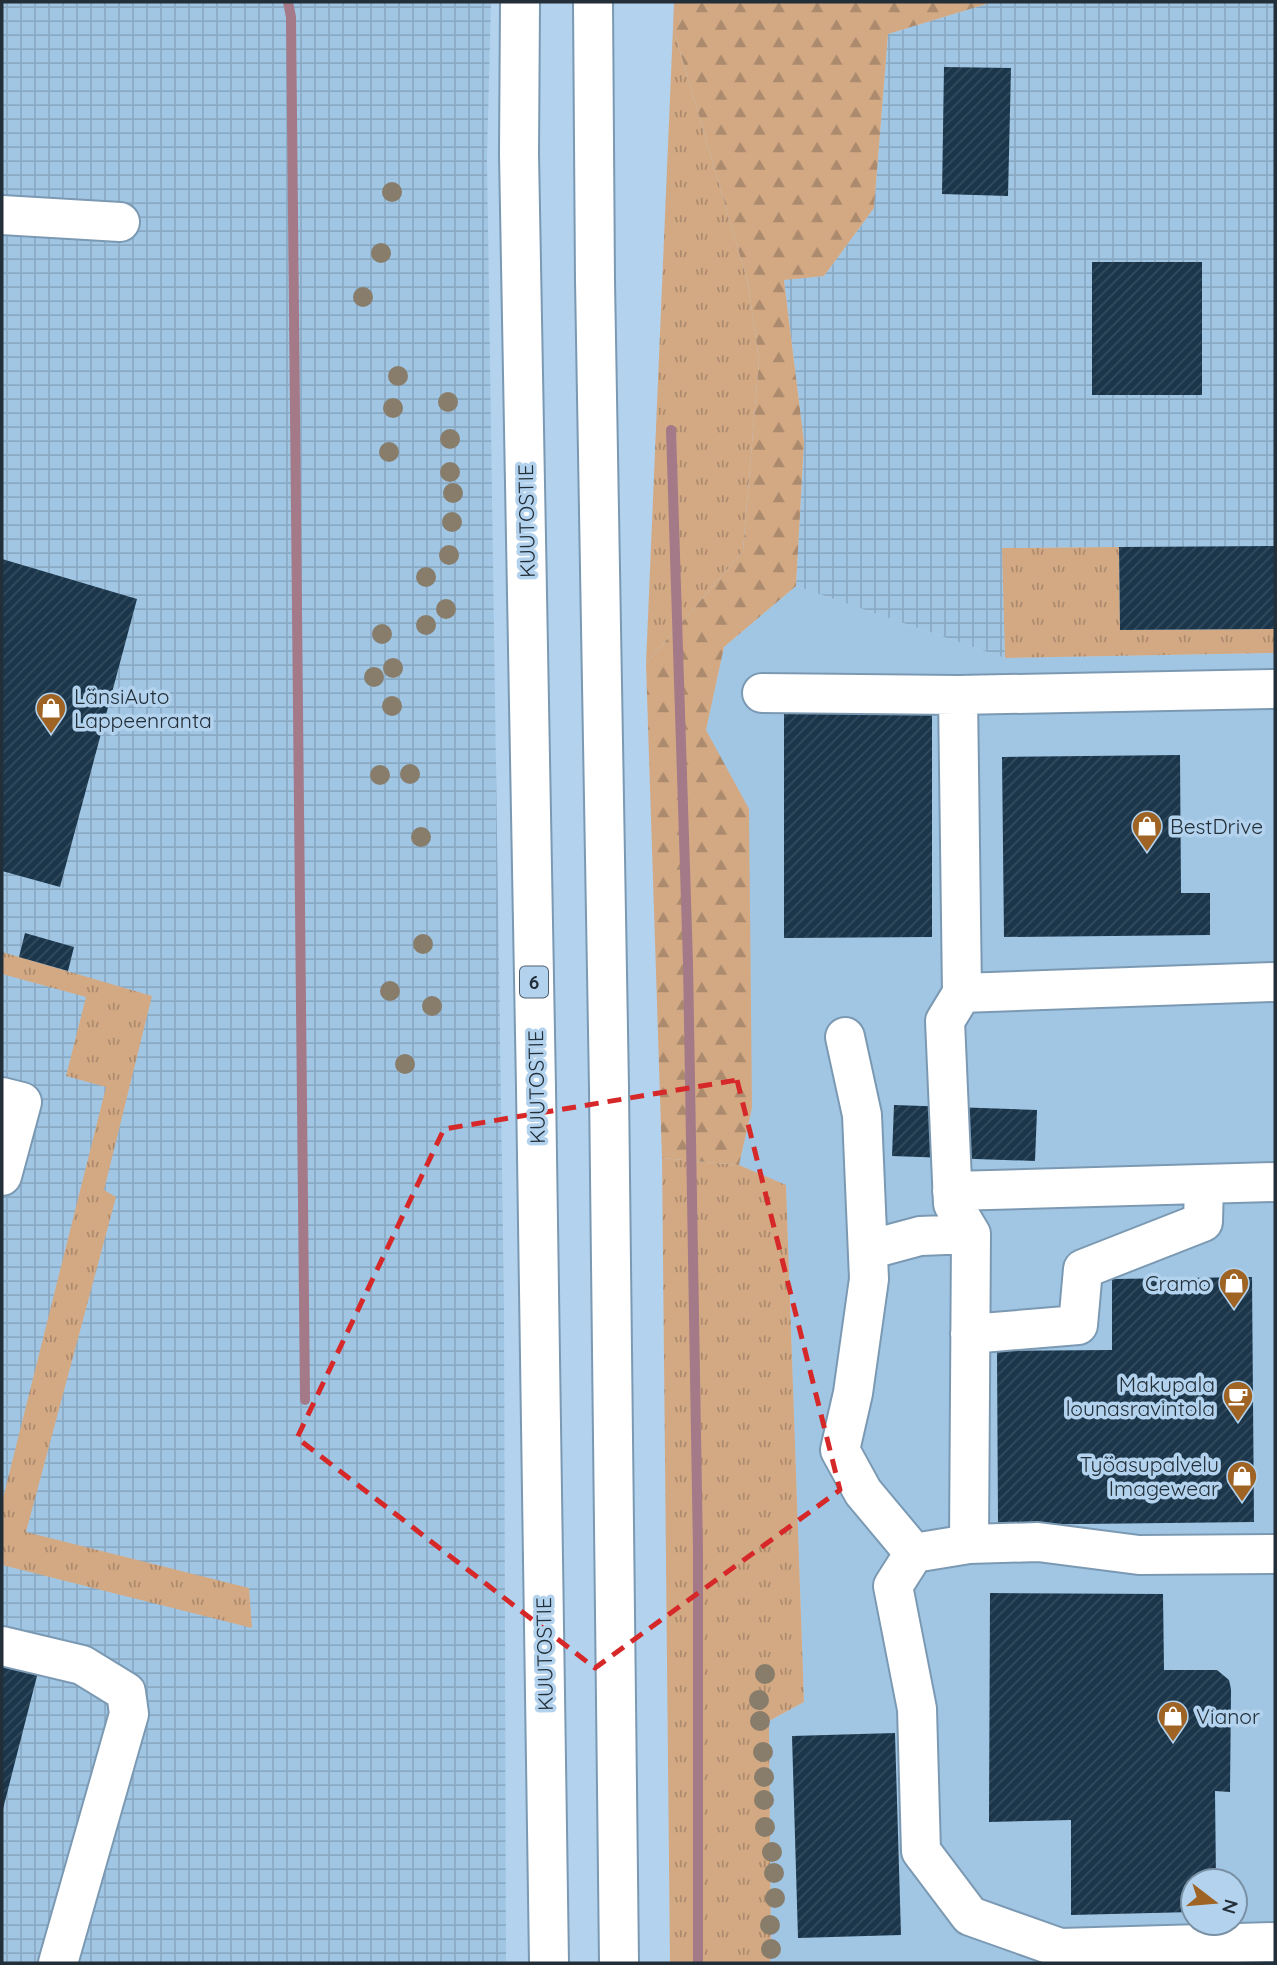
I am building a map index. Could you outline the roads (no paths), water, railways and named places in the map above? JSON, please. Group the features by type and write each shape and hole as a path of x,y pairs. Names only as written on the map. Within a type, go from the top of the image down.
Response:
{"main road":[{"name":"KUUTOSTIE","path":"520,2 519,168 549,1963"},
{"path":"593,2 619,1963"},
{"path":"2,215 120,222"},
{"path":"762,693 958,695 1275,689"},
{"path":"958,695 962,993 945,1021 953,1204 971,1234 968,1544"},
{"path":"962,993 1275,982"},
{"path":"845,1037 862,1115 869,1279 853,1392 840,1450 863,1492 914,1553"},
{"path":"2,1097 22,1102 2,1176"},
{"path":"952,1191 1275,1182"},
{"path":"970,1334 1078,1325 1083,1269 1203,1222 1204,1184"},
{"path":"867,1250 920,1236 971,1234"},
{"path":"1275,1554 1139,1555 1038,1542 968,1544 914,1553 893,1586 917,1709 921,1851 970,1916 1060,1948 1275,1942"},
{"path":"2,1646 82,1665 126,1692 129,1714 58,1963"}],"waterway":[{"path":"288,2 291,17 305,1400"},
{"path":"671,430 688,963 698,1551 698,1963"}],"place":[{"name":"LänsiAuto Lappeenranta","path":"51,735"},
{"name":"BestDrive","path":"1147,853"},
{"name":"Cramo","path":"1234,1310"},
{"name":"Makupala lounasravintola","path":"1238,1423"},
{"name":"Työasupalvelu Imagewear","path":"1242,1503"},
{"name":"Vianor","path":"1173,1743"}]}
